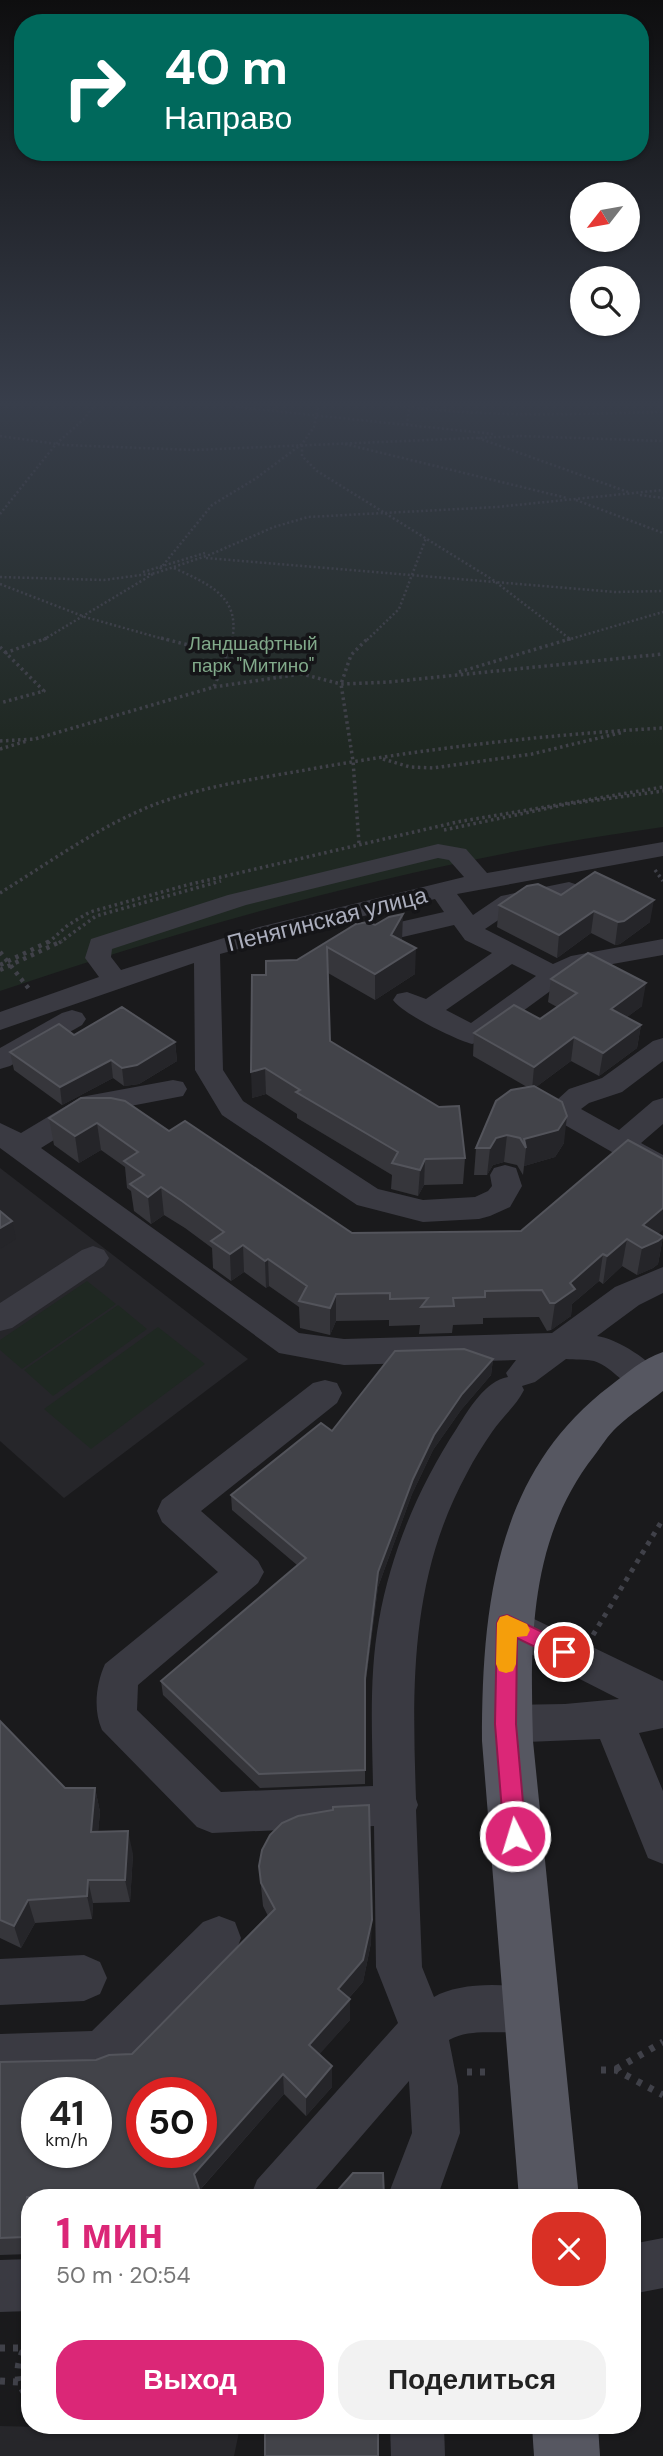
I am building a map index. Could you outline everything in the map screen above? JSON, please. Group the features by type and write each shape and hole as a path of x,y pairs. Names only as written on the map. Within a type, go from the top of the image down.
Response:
{"main road":[{"path":"548,2189 505,1724 507,1623 515,1576 528,1531 547,1489 577,1443 603,1415 655,1374"},
{"path":"566,2434 567,2456"}],"street":[{"name":"Пенягинская улица","path":"0,1021 267,932 481,881 663,849"},
{"path":"116,981 97,958 100,945 237,900 438,851 457,854 481,881"},
{"path":"442,890 474,934 555,975"},
{"path":"333,949 344,942 465,922 510,901 569,890"},
{"path":"511,952 417,1005 472,1035 571,964 663,947"},
{"path":"207,950 209,1070 232,1108 368,1197 423,1211 479,1208 499,1199 507,1186 505,1175"},
{"path":"0,1060 72,1019"},
{"path":"663,1047 612,1085 579,1096 561,1110 663,1168"},
{"path":"173,1089 91,1104 10,1140 290,1344 344,1353 557,1346 602,1349 655,1374"},
{"path":"621,1144 663,1108"},
{"path":"0,1319 93,1258"},
{"path":"415,2189 436,2133 434,2086 424,2029 399,1967 397,1805 392,1699 398,1621 412,1561 429,1514 453,1464 480,1422 515,1382 557,1346 628,1296 663,1279"},
{"path":"325,1393 175,1511 244,1572 119,1677 116,1717 212,1813 397,1805"},
{"path":"507,1623 663,1701"},
{"path":"505,1724 568,1725 663,1710"},
{"path":"613,1720 663,1843"},
{"path":"0,2059 102,2054 219,1938"},
{"path":"0,1982 84,1978"},
{"path":"283,2189 424,2029 456,2010 531,2010"},
{"path":"641,2267 663,2263"},
{"path":"0,2286 21,2285"},
{"path":"417,2434 418,2456"}],"path":[{"path":"0,576 104,580 156,573 202,518"},
{"path":"0,576 126,576 172,567 286,520 299,518"},
{"path":"5,653 46,639 156,573 202,558 290,522 312,518"},
{"path":"392,518 493,580 570,639"},
{"path":"628,518 663,533"},
{"path":"360,847 353,761 341,684 351,655 399,609 426,538"},
{"path":"194,557 615,592 663,591"},
{"path":"172,567 206,584 234,610 237,623 235,638 214,687"},
{"path":"0,584 85,617 227,657 341,684 389,682 663,653"},
{"path":"447,675 663,612"},
{"path":"0,647 44,691 0,703"},
{"path":"0,749 214,687 298,674"},
{"path":"379,758 410,767 433,768 532,754 635,729"},
{"path":"0,893 91,836 156,804 228,784 353,761 559,734 662,729"},
{"path":"0,741 34,739"},
{"path":"0,952 30,989"},
{"path":"579,1659 663,1519"},
{"path":"616,2070 663,2042"},
{"path":"601,2070 616,2070 663,2095"},
{"path":"459,2072 486,2072"},
{"path":"0,2348 21,2348"},
{"path":"21,2354 17,2365 21,2385"},
{"path":"0,2381 19,2382"}],"shaded area":[{"path":"0,1168 248,1359 64,1498 0,1441"},
{"path":"0,2426 21,2427 21,2434 239,2434 234,2456 0,2456"}],"green space":[{"name":"Ландшафтный парк \"Митино\"","path":"0,518 663,518 663,827 494,855 328,893 163,939 0,991"},
{"path":"87,1281 116,1304 22,1369 0,1350 0,1340"},
{"path":"118,1305 147,1329 53,1396 24,1370"},
{"path":"158,1327 205,1364 91,1449 44,1409"}],"building":[{"path":"595,872 654,900 624,921 618,922 594,911 559,935 499,905 527,886 538,884 561,895"},
{"path":"403,914 391,935 416,948 375,974 327,947 330,1041 439,1107 459,1106 465,1158 425,1159 420,1170 392,1163 398,1152 296,1092 300,1090 265,1068 251,1072 252,975 266,975 266,961 297,960 356,924 368,922 375,925 389,917"},
{"path":"588,953 646,983 611,1009 641,1025 603,1053 574,1037 534,1067 474,1033 514,1005 540,1019 577,993 551,979"},
{"path":"122,1007 175,1042 137,1065 122,1068 111,1060 60,1087 10,1052 59,1024 74,1035"},
{"path":"534,1086 562,1102 567,1116 558,1130 524,1139 526,1148 520,1138 507,1135 496,1138 490,1148 476,1148 496,1101 511,1090"},
{"path":"81,1098 125,1101 169,1131 185,1121 352,1233 521,1231 628,1140 663,1159 663,1208 643,1225 663,1237 642,1248 627,1239 607,1256 603,1254 570,1283 575,1289 555,1303 550,1303 542,1290 485,1291 485,1297 453,1298 454,1306 421,1307 428,1298 390,1299 390,1293 336,1294 330,1308 299,1301 307,1286 268,1259 265,1261 243,1245 230,1254 211,1241 224,1232 182,1201 161,1187 148,1197 130,1184 144,1175 124,1161 138,1152 97,1123 75,1136 49,1118"},
{"path":"0,1211 12,1221 0,1228"},
{"path":"464,1349 493,1359 462,1394 434,1435 413,1479 378,1572 365,1678 365,1770 259,1774 161,1681 306,1558 231,1495 321,1423 332,1431 395,1351"},
{"path":"0,1721 65,1788 95,1788 91,1832 128,1831 125,1880 88,1880 87,1896 28,1900 14,1926 0,1920"},
{"path":"369,1805 372,1920 363,1960 338,1989 350,1999 309,2045 332,2066 306,2097 283,2074 217,2148 217,2077 126,2077 126,2168 199,2168 194,2174 199,2189 21,2189 21,2237 0,2238 0,2062 96,2060 109,2055 132,2054 275,1909 261,1883 259,1866 262,1850 270,1835 282,1823 298,1816 333,1810 333,1807"},
{"path":"353,2173 383,2173 384,2189 339,2189"},
{"path":"265,2434 378,2434 378,2456 265,2456"}],"slow traffic":[{"path":"506,1664 507,1623 520,1630"}],"route":[{"path":"515,1836 505,1724 507,1623 564,1652"}]}
